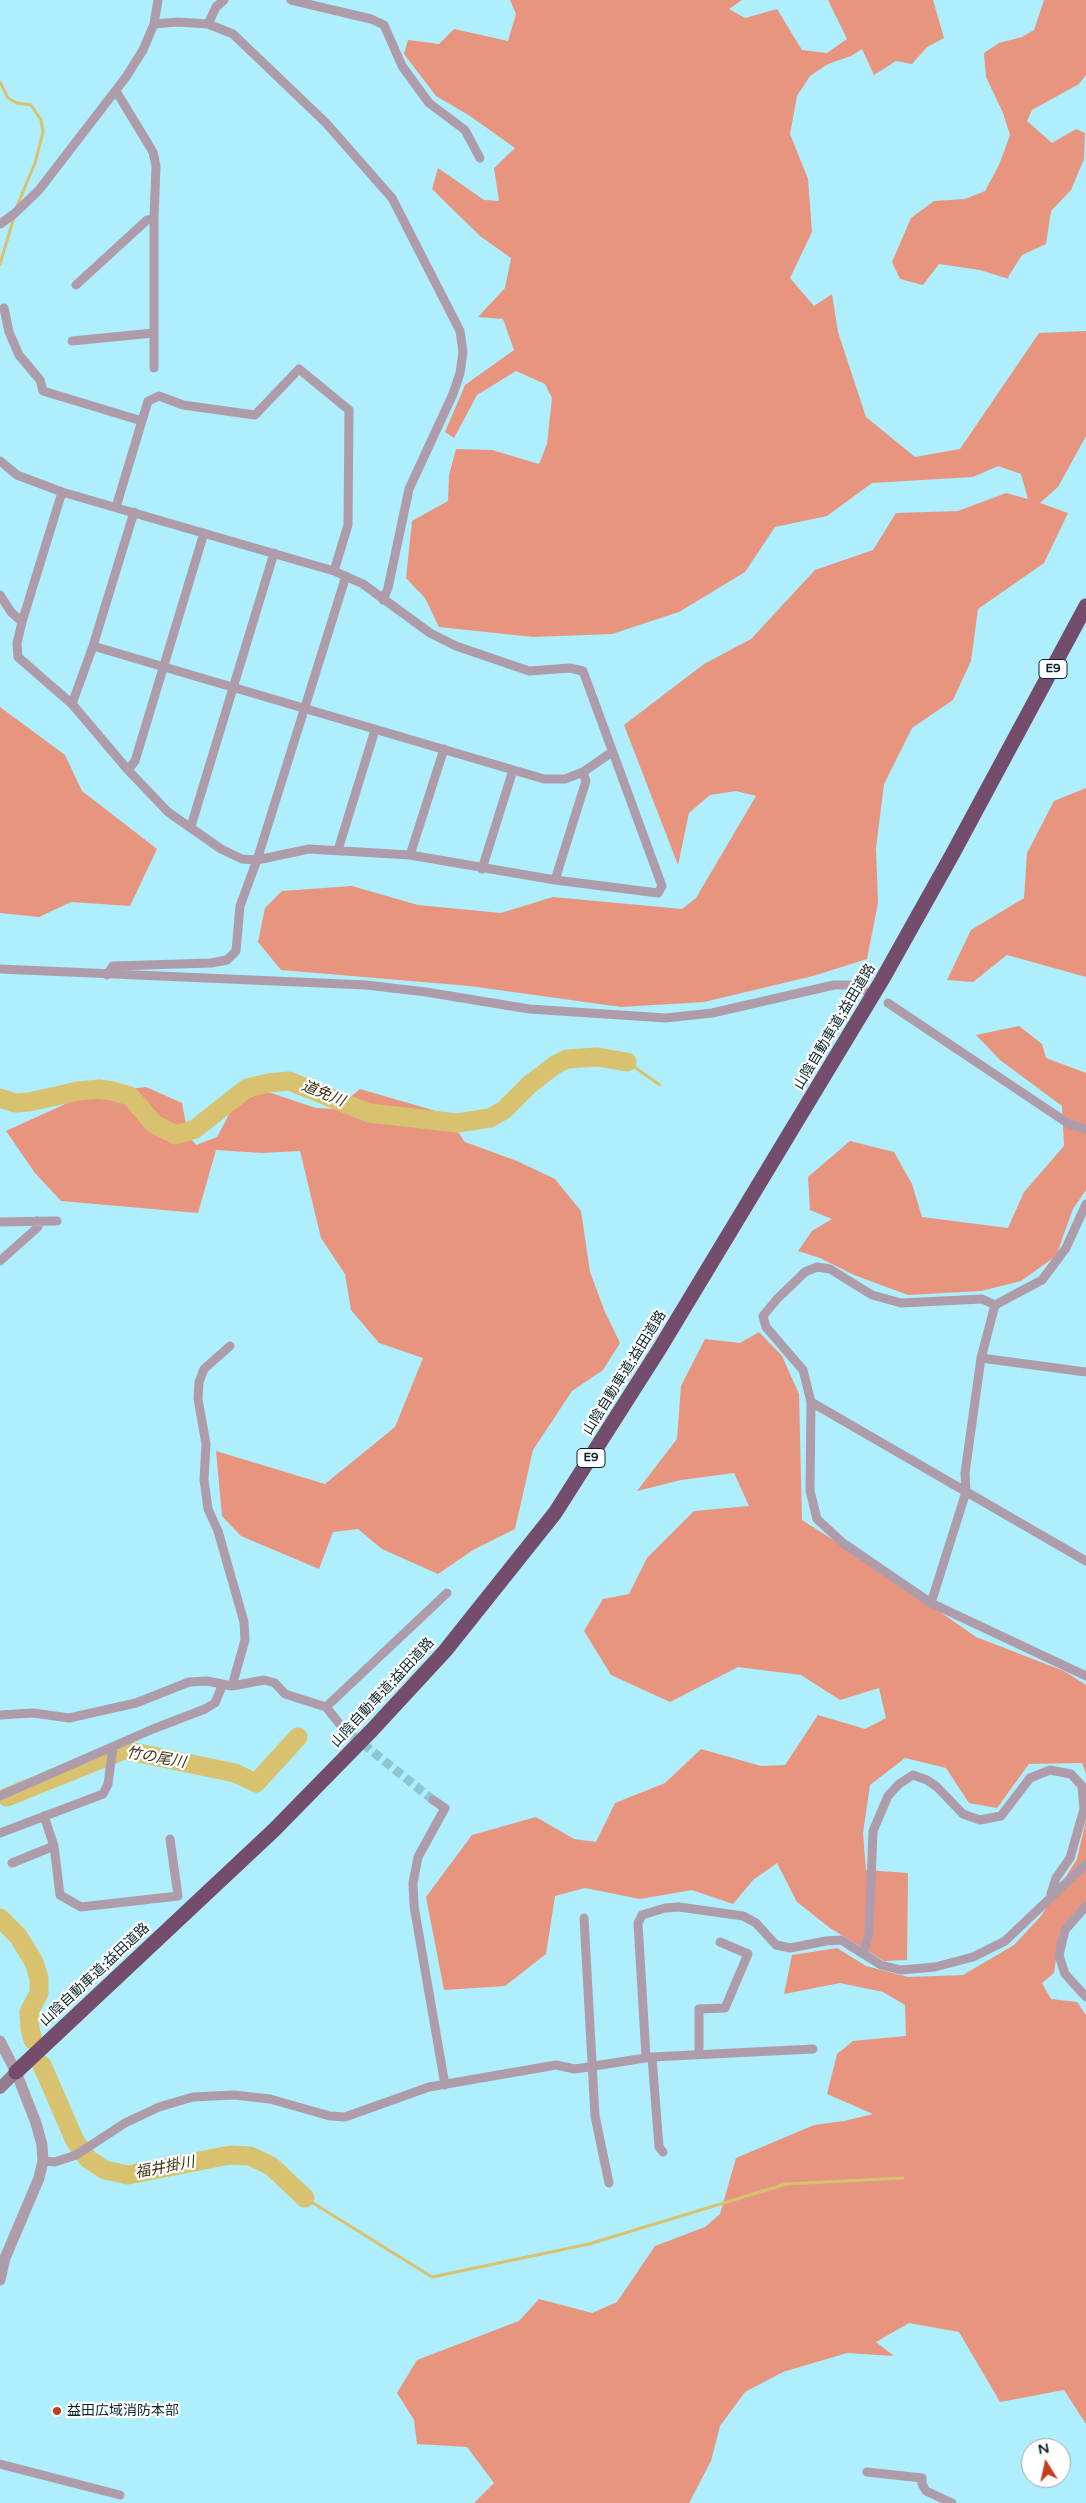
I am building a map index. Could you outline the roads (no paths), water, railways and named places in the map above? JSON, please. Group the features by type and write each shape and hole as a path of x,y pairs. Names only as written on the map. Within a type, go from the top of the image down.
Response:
{"highway":[{"name":"山陰自動車道;益田道路","path":"16,2072 274,1830 372,1730 445,1651 555,1513 660,1348 882,980 1020,731 1086,606"}],"main road":[{"path":"0,2088 16,2072"}],"street":[{"path":"0,224 14,214 39,190 116,91 142,50 154,24 158,0"},
{"path":"208,24 216,7 224,0"},
{"path":"291,0 371,19 384,25 402,66 429,103 465,130 480,158"},
{"path":"154,24 178,22 208,24 233,34 326,123 369,169 392,198 460,331 464,352 460,373 453,394 409,489 388,588 383,600"},
{"path":"116,91 153,152 156,166 152,333 154,368"},
{"path":"76,286 147,220 154,219"},
{"path":"4,308 9,332 19,354 40,380 43,392 142,421"},
{"path":"72,341 152,333"},
{"path":"116,507 148,401 159,396 183,405 255,416 299,369 350,410 348,525 334,570"},
{"path":"0,461 17,475 62,492 334,570 363,584 430,633 456,646 529,671 570,668 583,671 662,886 658,893 555,880 410,856 309,849 258,860 242,859 221,849 168,812 128,770 72,704 18,657 17,643 22,622 62,492"},
{"path":"72,704 94,646 134,512"},
{"path":"128,770 135,761 204,533"},
{"path":"189,827 192,823 274,553"},
{"path":"107,975 114,966 211,963 227,960 236,952 240,906 258,860 346,576"},
{"path":"0,595 11,612 22,622"},
{"path":"94,646 163,668 544,779 565,779 583,772 612,752"},
{"path":"338,850 375,730"},
{"path":"410,856 444,749"},
{"path":"482,869 513,770"},
{"path":"555,880 586,781 583,772"},
{"path":"0,969 366,985 426,992 529,1009 666,1018 712,1013 834,985 850,985 864,990"},
{"path":"888,1002 1069,1124 1086,1129"},
{"path":"931,1603 966,1492 965,1473 982,1358 995,1305 1042,1280 1066,1248 1086,1204"},
{"path":"0,1261 38,1227 37,1221"},
{"path":"0,1222 57,1221"},
{"path":"995,1305 982,1299 901,1303 872,1295 830,1269 817,1268 805,1272 777,1299 763,1316 766,1327 803,1370 811,1402 810,1491 817,1519 844,1543 931,1603 1086,1676"},
{"path":"230,1346 204,1369 198,1382 198,1399 206,1444 204,1480 208,1508 218,1531 244,1622 245,1640 232,1686"},
{"path":"982,1358 1086,1372"},
{"path":"811,1402 1086,1561"},
{"path":"326,1707 447,1593"},
{"path":"0,1715 33,1713 69,1718 136,1703 189,1682 207,1681 222,1686 232,1686 264,1680 275,1683 285,1694 326,1707 342,1726"},
{"path":"0,1796 210,1706 215,1703 222,1686"},
{"path":"0,1833 103,1794 108,1784 113,1747"},
{"path":"863,1954 868,1933 873,1831 888,1796 899,1784 913,1775 927,1780 936,1787 963,1814 980,1820 1001,1816 1030,1778 1050,1770 1071,1774 1082,1786 1084,1809 1070,1858 1056,1878 1050,1896"},
{"path":"433,1800 445,1808 418,1858 413,1883 414,1906 445,2085"},
{"path":"44,1816 54,1846 60,1896 81,1907 178,1896 170,1839"},
{"path":"12,1863 54,1846"},
{"path":"663,2152 660,2147 649,2057 638,1923 642,1915 665,1908 679,1907 743,1916 756,1923 776,1945 790,1948 842,1940 881,1965 901,1970 935,1968 973,1958 1005,1941 1050,1896 1086,1864"},
{"path":"1086,1906 1065,1930 1059,1955 1065,1974 1086,1997"},
{"path":"584,1918 595,2116 609,2183"},
{"path":"699,2053 699,2010 725,2008 748,1954 720,1942"},
{"path":"0,2041 16,2072 36,2123 42,2145 39,2178 5,2258 0,2280"},
{"path":"42,2161 55,2162 76,2155 125,2124 159,2107 193,2097 234,2095 270,2098 330,2116 345,2117 367,2111 397,2097 445,2085 556,2065 575,2069 649,2057 699,2053 813,2050"},
{"path":"0,2464 120,2495"},
{"path":"867,2472 922,2478 922,2484 926,2491 952,2503"}],"waterway":[{"path":"0,82 8,98 17,103 31,105 41,120 43,132 35,163 17,206"},
{"path":"0,264 14,217"},
{"name":"道免川","path":"0,1098 15,1103 29,1102 78,1091 99,1089 112,1091 130,1096 154,1124 176,1135 195,1129 247,1088 289,1081 369,1113 457,1123 490,1118 504,1110 530,1084 555,1065 567,1059 597,1057 627,1062"},
{"path":"627,1062 660,1085"},
{"name":"竹の尾川","path":"7,1797 124,1750 235,1773 256,1783 298,1737"},
{"name":"福井掛川","path":"0,1918 18,1936 34,1962 39,1978 39,1993 29,2012 33,2040"},
{"name":"福井掛川","path":"42,2065 75,2141 88,2159 105,2170 128,2175 230,2155 250,2156 271,2166 305,2198"},
{"path":"305,2198 432,2277 589,2244 786,2184 903,2178"}],"tunnel":[{"path":"342,1727 433,1800"}],"place":[{"name":"益田広域消防本部","path":"57,2411"}]}
